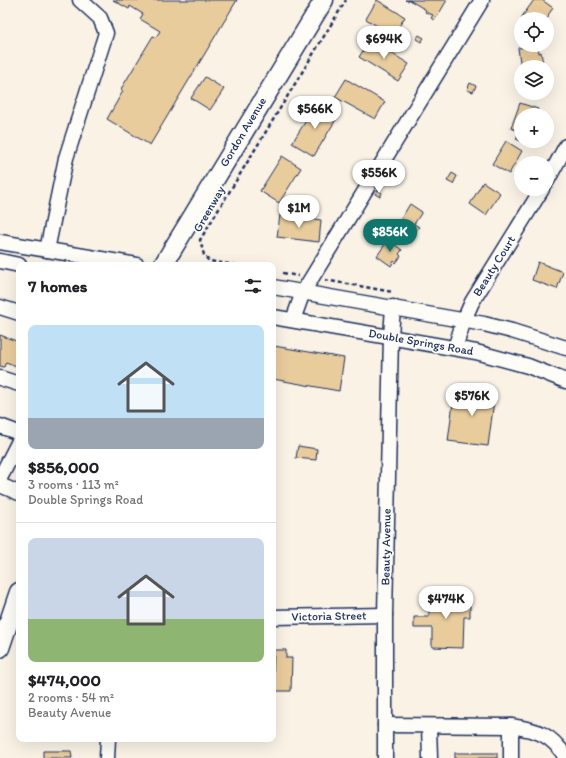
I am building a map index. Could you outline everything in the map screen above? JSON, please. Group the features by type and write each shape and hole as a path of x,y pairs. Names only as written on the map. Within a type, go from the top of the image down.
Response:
{"main road":[{"name":"Gordon Avenue","path":"165,262 319,2"},
{"path":"0,648 15,617"}],"street":[{"path":"46,250 66,158 106,33 100,18 80,0"},
{"path":"294,320 303,292 482,0"},
{"path":"554,168 566,146"},
{"name":"Beauty Court","path":"455,348 464,320 472,302 538,196"},
{"path":"0,242 119,262"},
{"path":"0,261 16,264"},
{"path":"276,288 464,320 512,331 566,348"},
{"name":"Beauty Avenue","path":"385,758 385,615 391,336 393,307"},
{"path":"0,308 16,312"},
{"name":"Double Springs Road","path":"276,317 455,348 528,366 566,380"},
{"path":"0,378 16,383"},
{"path":"0,426 16,432"},
{"path":"2,472 16,446"},
{"path":"0,485 16,493"},
{"name":"Victoria Street","path":"276,617 385,615"},
{"path":"385,725 511,726 530,729 547,736 561,749 566,758"},
{"path":"429,726 430,758"},
{"path":"511,726 511,758"},
{"path":"107,758 108,742"}],"path":[{"name":"Greenway","path":"216,262 209,261 204,255 200,240 346,0"}],"building":[{"path":"113,0 237,0 150,145 107,119 123,91 121,89 153,36 156,37 160,31 140,19 143,14 130,6 129,9"},
{"path":"377,0 405,17 393,36 366,19"},
{"path":"409,0 447,0 434,20 431,18 433,15 425,12 426,10"},
{"path":"534,0 542,0 553,8 550,12 525,12"},
{"path":"391,35 396,38 393,43 388,40"},
{"path":"419,35 424,38 421,42 416,39"},
{"path":"370,40 409,64 398,81 359,57"},
{"path":"400,40 405,44 402,49 397,45"},
{"path":"519,52 541,52 542,60 520,60"},
{"path":"205,77 224,89 210,110 191,98"},
{"path":"346,79 385,102 375,119 335,97"},
{"path":"470,83 476,86 473,92 467,90"},
{"path":"317,103 338,116 314,156 292,143"},
{"path":"520,103 535,108 518,108"},
{"path":"514,120 514,129 511,128"},
{"path":"506,141 514,146 514,148 522,151 519,156 514,156 514,165 509,174 492,164"},
{"path":"282,156 301,168 279,203 260,191"},
{"path":"452,173 457,176 453,184 447,181"},
{"path":"483,182 500,193 486,215 470,204"},
{"path":"378,190 382,193 380,197 375,194"},
{"path":"410,204 422,212 414,224 419,227 412,237 396,227"},
{"path":"280,215 321,220 319,242 277,237"},
{"path":"388,240 402,250 399,254 401,256 396,263 394,261 391,266 377,256"},
{"path":"538,262 563,272 557,289 532,280"},
{"path":"0,335 16,341 16,366 6,362 4,367 0,366"},
{"path":"276,346 344,358 339,391 276,380"},
{"path":"455,388 495,393 488,446 448,441"},
{"path":"298,446 317,449 316,460 296,458"},
{"path":"429,595 466,595 466,606 470,606 470,617 464,617 463,648 432,647 432,628 414,628 414,617 429,617"},
{"path":"276,650 286,650 286,658 292,658 291,691 276,691"},
{"path":"43,751 71,751 72,758 43,758"},
{"path":"455,753 497,753 497,758 455,758"}]}
